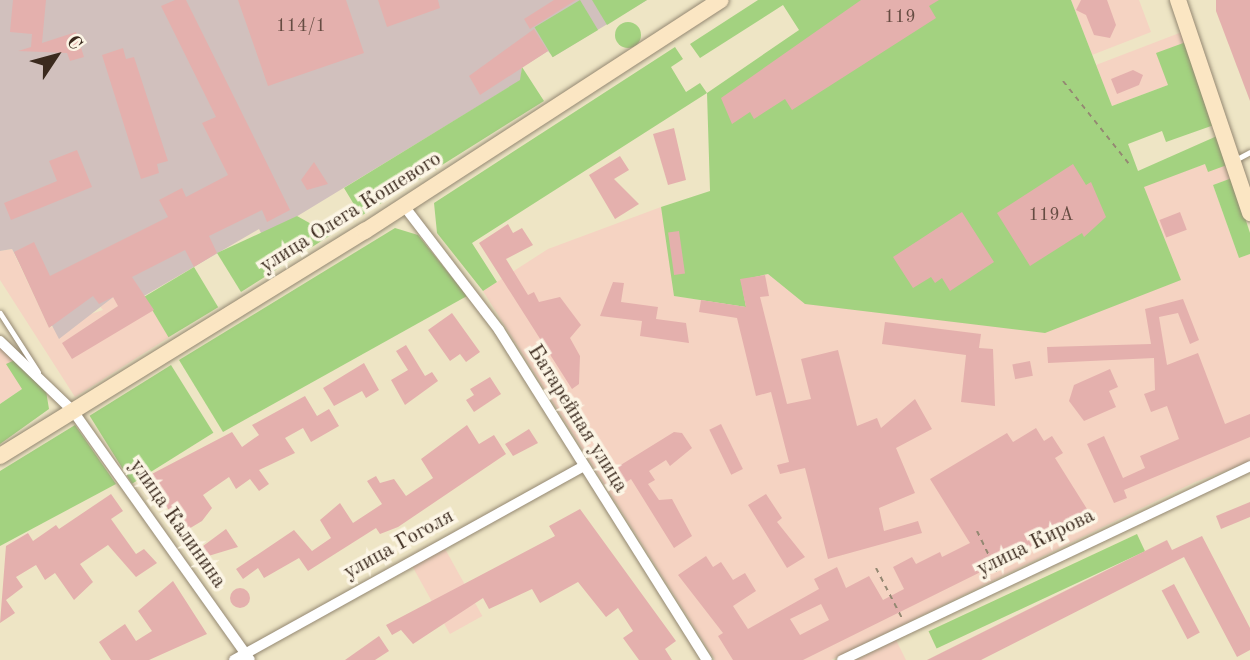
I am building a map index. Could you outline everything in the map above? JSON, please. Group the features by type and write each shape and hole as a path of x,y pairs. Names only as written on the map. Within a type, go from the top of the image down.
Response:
{"street":[{"name":"улица Олега Кошевого","path":"0,456 404,206 721,0"},
{"path":"1178,0 1250,213"},
{"name":"Батарейная улица","path":"404,206 487,312 708,660"},
{"name":"улица Калинина","path":"0,341 40,375 73,411 247,656"},
{"name":"улица Гоголя","path":"234,660 247,656 584,466"},
{"name":"улица Кирова","path":"842,660 1250,466"}],"lane":[{"path":"1232,161 1250,152"},
{"path":"0,313 40,375"}],"path":[{"path":"1063,81 1129,164"},
{"path":"976,531 1002,582"},
{"path":"876,568 907,628"}],"shaded area":[{"path":"0,0 647,0 553,57 548,51 522,67 521,80 263,237 259,229 144,296 134,281 59,339 12,249 0,251"},
{"path":"1071,0 1139,0 1151,32 1092,55"},
{"path":"1182,32 1186,42 1168,85 1112,106 1096,65"},
{"path":"1205,164 1227,165 1232,178 1213,185 1239,258 1250,254 1250,462 1195,482 831,660 715,660 483,291 548,249 661,207 675,296 745,307 740,279 768,274 806,304"},
{"path":"12,249 49,328 103,310 98,304 134,280 171,336 75,397 0,280 0,251"},
{"path":"0,345 14,354 22,389 0,404"},
{"path":"444,547 482,616 450,634 412,565"},
{"path":"896,640 906,660 856,660"}],"green space":[{"path":"580,0 598,30 553,57 535,27"},
{"path":"592,0 647,0 607,25"},
{"path":"758,0 1071,0 1112,106 1168,85 1156,53 1186,42 1214,125 1166,142 1162,131 1128,144 1138,171 1217,136 1227,165 1208,172 1205,164 1144,187 1181,280 1045,333 805,304 768,274 741,280 746,307 674,296 661,207 710,191 707,93 799,30 783,5 700,58 690,44"},
{"path":"628,22 637,26 641,35 637,44 628,48 619,44 615,35 619,26"},
{"path":"675,47 683,59 671,67 686,92 700,83 707,93 472,243 497,282 483,291 437,233 434,203"},
{"path":"522,67 544,101 361,216 344,188 520,80"},
{"path":"1232,178 1250,233 1250,254 1239,258 1213,185"},
{"path":"297,216 331,235 241,292 217,253"},
{"path":"395,228 418,235 467,296 223,432 179,360"},
{"path":"194,267 218,307 168,337 144,297"},
{"path":"17,359 46,391 49,409 0,444 0,404 22,389 6,364"},
{"path":"171,365 213,433 132,484 90,416"},
{"path":"75,425 116,484 0,546 0,471"},
{"path":"1137,534 1145,551 937,648 929,631"}],"building":[{"path":"13,0 46,0 42,43 76,32 84,57 70,61 67,53 18,51 31,47 32,34 10,32"},
{"path":"175,0 186,0 290,210 267,222 262,210 209,236 217,253 194,267 185,250 132,277 154,310 72,359 62,343 118,306 113,297 99,304 93,296 49,328 14,252 34,242 50,276 168,217 159,200 182,188 186,197 228,175 202,123 216,117 161,6"},
{"path":"238,0 346,0 364,53 268,86"},
{"path":"378,0 438,0 440,8 387,27"},
{"path":"554,0 576,0 530,29 524,19"},
{"path":"861,0 939,0 929,6 936,18 792,110 785,99 754,119 750,112 732,124 721,98"},
{"path":"1081,0 1107,0 1116,25 1110,38 1094,35 1086,15 1076,10"},
{"path":"1216,0 1250,0 1250,101 1216,11"},
{"path":"534,29 548,51 480,95 469,76"},
{"path":"123,48 126,59 134,57 168,161 157,164 159,173 141,179 102,55"},
{"path":"1133,70 1143,75 1139,85 1117,94 1111,79"},
{"path":"674,128 686,180 668,185 653,134"},
{"path":"77,150 92,187 11,220 4,203 57,181 49,161"},
{"path":"620,156 629,170 614,179 639,204 615,219 589,175"},
{"path":"314,162 328,184 307,190 301,180"},
{"path":"1073,164 1086,185 1091,182 1106,217 1084,237 1082,233 1030,266 997,213"},
{"path":"962,212 994,262 950,291 942,278 935,283 931,277 913,288 893,257"},
{"path":"1180,212 1187,230 1166,238 1159,220"},
{"path":"508,224 513,233 522,228 533,245 506,259 528,295 534,292 539,302 560,297 581,325 570,338 580,356 579,384 572,389 479,243"},
{"path":"679,231 685,274 674,275 668,233"},
{"path":"765,275 769,296 760,297 787,404 811,399 801,359 838,350 857,426 877,418 881,428 915,399 932,429 896,448 915,493 879,508 884,531 918,521 922,533 828,559 805,468 780,474 777,465 789,462 771,392 756,396 737,318 699,312 701,300 746,307 740,279"},
{"path":"613,282 624,283 621,302 658,307 656,319 686,323 689,343 640,336 642,321 600,316"},
{"path":"1183,299 1199,340 1190,344 1178,313 1159,317 1167,365 1198,353 1225,424 1250,414 1250,437 1124,490 1127,498 1114,503 1087,444 1104,436 1123,478 1145,468 1140,456 1179,439 1167,406 1151,412 1144,394 1155,390 1154,358 1048,363 1047,347 1151,344 1145,309"},
{"path":"452,313 480,352 466,362 460,354 450,361 428,330"},
{"path":"885,322 981,334 979,348 993,349 995,406 961,402 966,355 882,344"},
{"path":"406,345 425,376 432,372 438,381 405,405 391,380 408,370 396,351"},
{"path":"1030,361 1033,376 1015,379 1012,364"},
{"path":"364,363 379,390 366,398 362,391 334,406 323,388"},
{"path":"1110,369 1118,387 1109,391 1116,407 1084,421 1069,401 1074,385"},
{"path":"490,377 501,394 474,412 466,400 474,395 470,389"},
{"path":"305,396 317,416 329,409 339,426 311,442 303,428 285,438 295,453 259,470 269,484 259,491 250,479 236,489 229,477 203,495 212,508 202,521 187,530 175,519 146,477 232,432 242,447 259,435 252,425"},
{"path":"721,424 743,469 731,475 709,430"},
{"path":"467,425 479,444 494,435 506,454 398,527 380,534 376,528 308,571 299,558 264,578 258,568 243,579 236,569 294,530 312,551 331,538 320,520 340,503 353,523 382,504 367,481 376,476 380,483 394,479 406,496 433,478 421,459"},
{"path":"1036,428 1044,441 1052,436 1063,453 1055,458 1092,517 803,660 733,660 718,636 723,633 678,575 706,556 713,567 721,562 733,580 745,573 756,591 733,606 748,629 819,589 814,579 837,567 846,588 869,576 883,600 904,589 893,567 912,557 916,564 940,552 942,557 970,543 930,479 1007,433 1013,442","holes":["821,604 829,620 800,635 790,619"]},
{"path":"529,429 538,443 513,456 505,444"},
{"path":"674,432 682,433 692,448 670,466 666,460 649,471 655,480 648,484 659,500 672,499 692,536 674,548 631,479 621,486 611,471"},
{"path":"111,494 123,511 111,519 136,554 144,549 157,563 136,577 108,545 80,564 93,582 74,600 55,573 45,580 36,565 16,577 23,587 6,600 15,613 0,623 6,546 28,533 33,541 56,525 59,529"},
{"path":"766,494 782,518 777,522 805,557 787,568 748,505"},
{"path":"1250,502 1250,517 1221,529 1216,516"},
{"path":"580,509 676,641 665,649 672,660 639,660 623,638 633,631 618,608 606,617 578,582 540,603 532,589 489,609 483,598 413,644 401,630 392,635 386,625 555,536 549,526"},
{"path":"226,529 238,547 205,557 199,549"},
{"path":"1202,536 1250,628 1250,650 1237,657 1184,557 981,660 927,660 1167,540 1172,550"},
{"path":"173,581 207,634 149,660 111,660 99,642 125,624 136,641 152,631 138,611"},
{"path":"1174,584 1200,633 1187,639 1162,591"},
{"path":"240,588 247,591 250,598 247,605 240,608 233,605 230,598 233,591"},
{"path":"379,636 389,651 375,660 345,660"}]}
